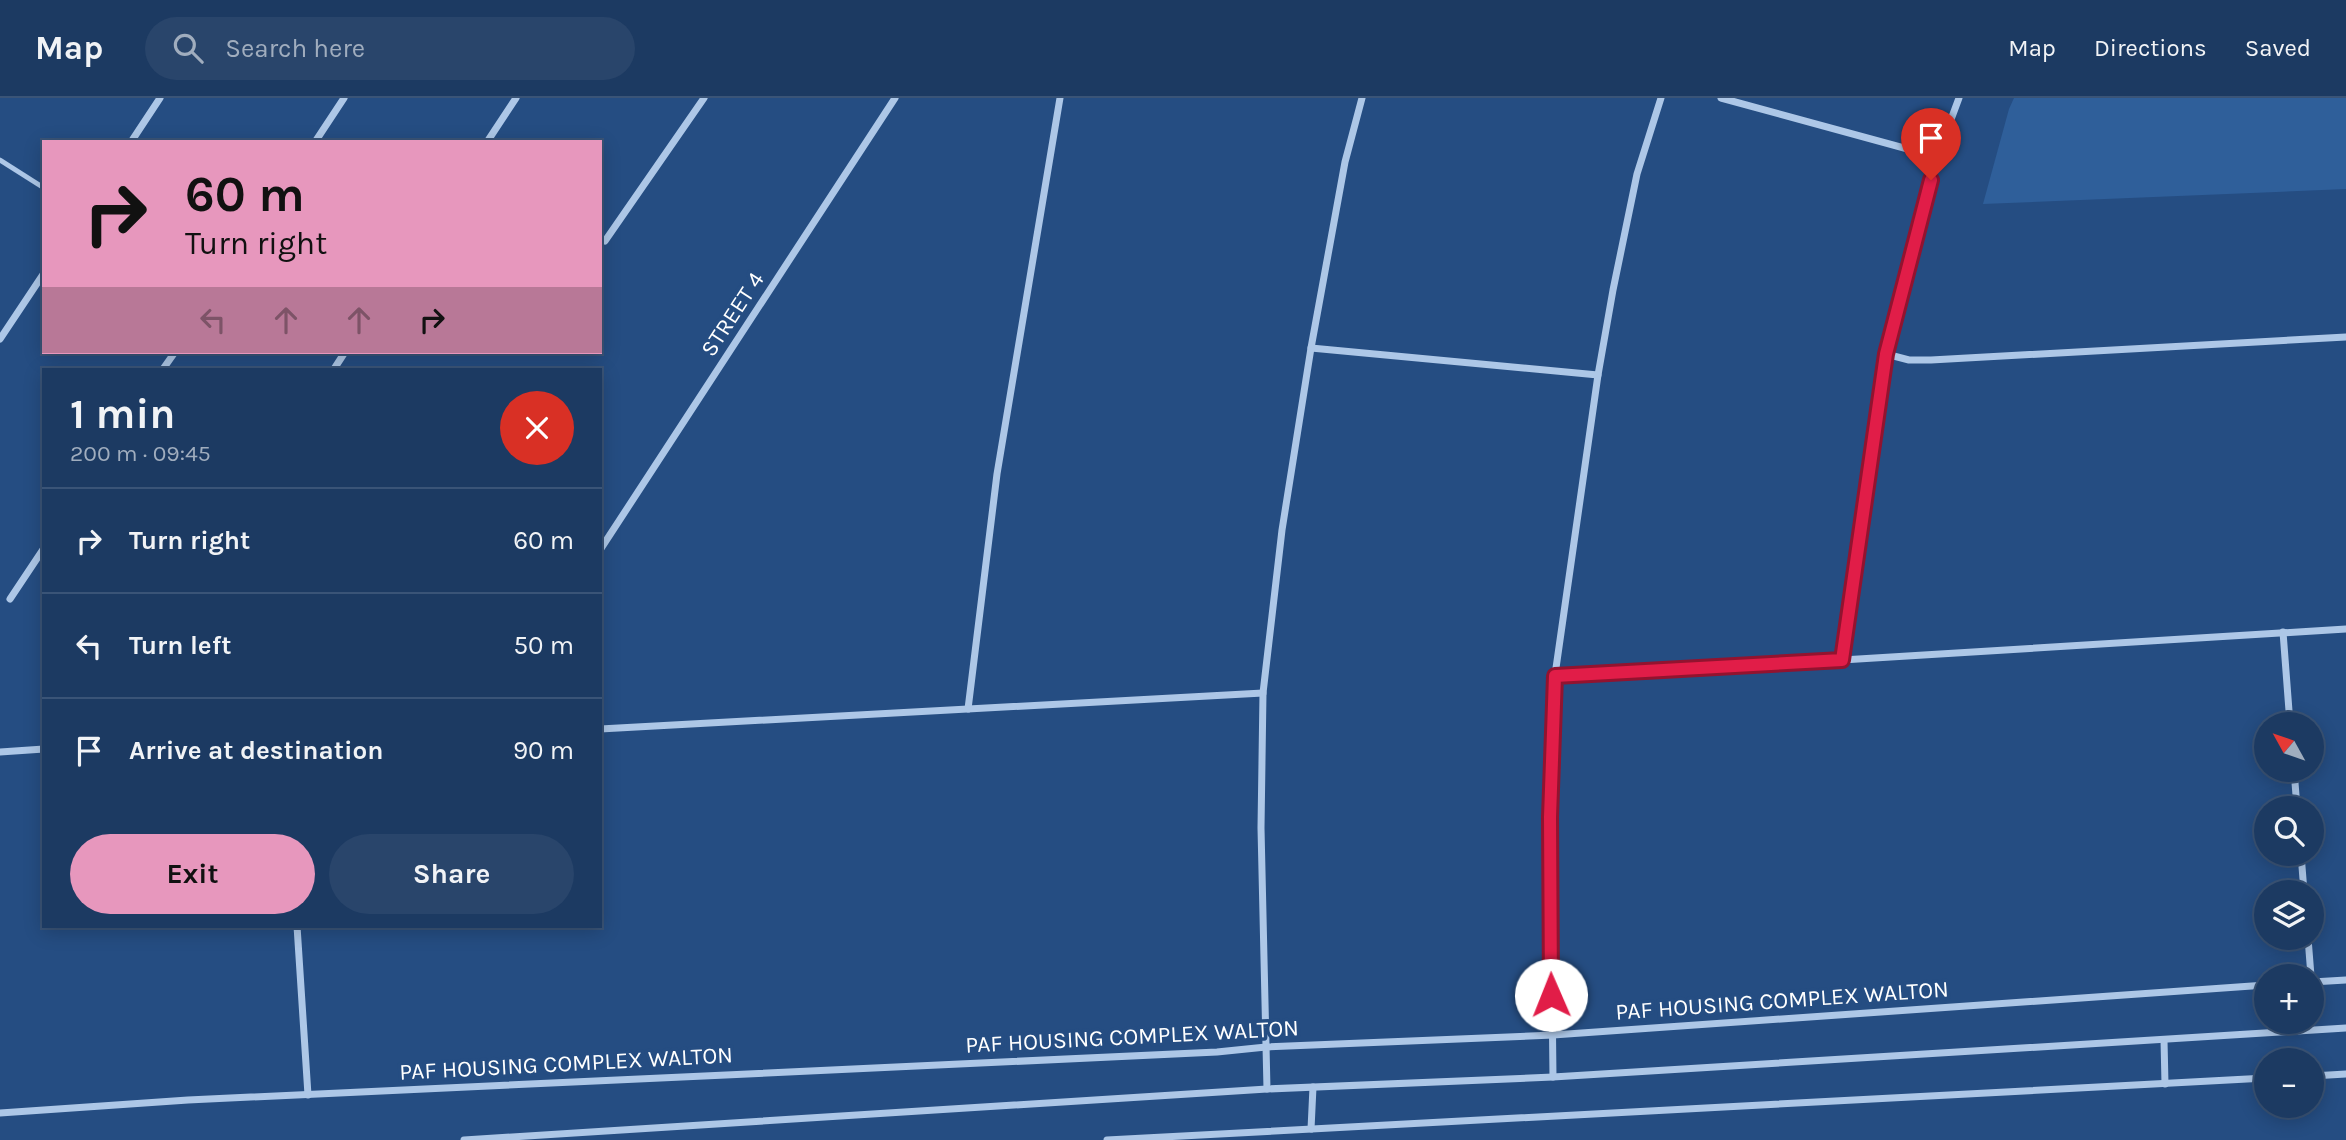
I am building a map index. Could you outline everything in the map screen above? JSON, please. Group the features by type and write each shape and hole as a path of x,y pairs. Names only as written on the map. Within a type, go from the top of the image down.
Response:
{"street":[{"path":"132,140 160,98"},
{"path":"316,140 344,98"},
{"path":"488,140 516,98"},
{"name":"STREET 4","path":"602,547 895,98"},
{"path":"968,709 997,474 1060,98"},
{"path":"1267,1089 1261,828 1263,693 1282,530 1311,348 1345,162 1362,98"},
{"path":"1553,1077 1550,817 1555,676 1598,375 1637,174 1661,98"},
{"path":"1721,98 1937,157"},
{"path":"1842,660 1886,354 1937,157 1959,98"},
{"path":"605,241 700,99"},
{"path":"0,338 42,276"},
{"path":"1886,354 1909,360 1931,360 2346,337"},
{"path":"1311,348 1598,375"},
{"path":"10,599 42,551"},
{"path":"1555,676 2346,629"},
{"path":"2283,632 2289,712"},
{"path":"602,729 1263,693"},
{"path":"0,752 42,749"},
{"path":"297,928 308,1095"},
{"path":"2324,981 2346,980"},
{"name":"PAF HOUSING COMPLEX WALTON","path":"0,1113 308,1095 1553,1035 2254,986"},
{"path":"464,1140 1267,1089 1553,1077 2346,1028"},
{"path":"2164,1040 2165,1084"},
{"path":"2324,1075 2346,1074"},
{"path":"1107,1140 2254,1079"},
{"path":"1311,1129 1313,1087"}],"lane":[{"path":"0,160 42,187"}],"shaded area":[{"path":"2014,98 2346,98 2346,189 1983,204"}],"route":[{"path":"1551,995 1550,817 1555,676 1842,660 1886,354 1931,180"}]}
